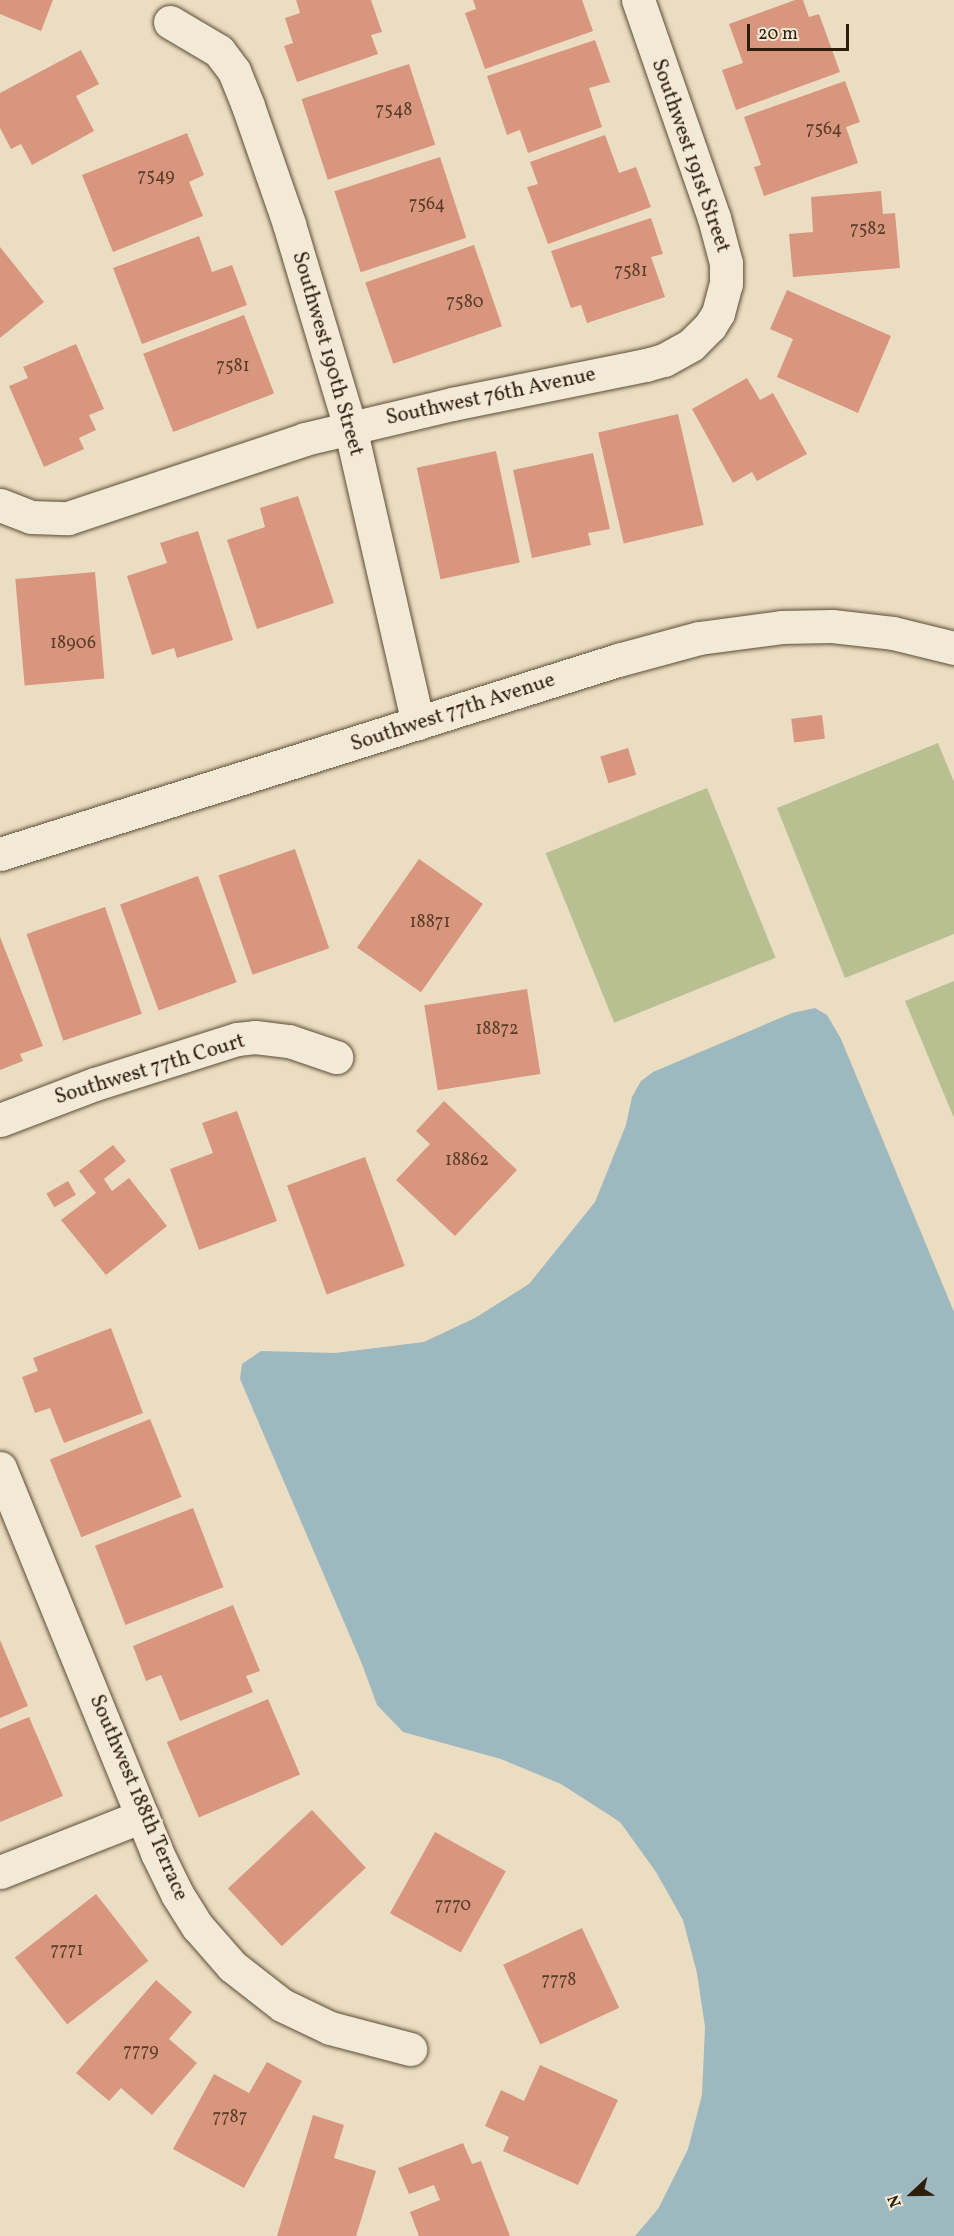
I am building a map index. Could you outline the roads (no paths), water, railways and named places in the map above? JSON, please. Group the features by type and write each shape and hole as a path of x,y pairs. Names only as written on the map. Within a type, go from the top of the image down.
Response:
{"street":[{"name":"Southwest 191st Street","path":"638,0 720,235 727,274 718,313"},
{"name":"Southwest 190th Street","path":"170,22 219,51 234,71 279,196 350,427 418,723"},
{"name":"Southwest 76th Avenue","path":"0,505 20,514 41,518 68,518 92,512 304,439 350,427 663,360 691,345 710,326 718,313"},
{"name":"Southwest 77th Avenue","path":"0,854 646,651 699,638 781,627 816,626 862,629 954,648"},
{"name":"Southwest 77th Court","path":"0,1120 95,1084 237,1038 255,1037 289,1041 336,1057"},
{"name":"Southwest 188th Terrace","path":"0,1468 163,1866 186,1910 232,1966 270,1997 317,2023 410,2049"},
{"path":"0,1872 142,1816"}],"water":[{"path":"815,1008 827,1015 841,1039 954,1312 954,2236 635,2236 658,2209 688,2149 702,2095 705,2027 697,1973 683,1920 656,1872 620,1822 561,1784 501,1759 403,1732 377,1705 362,1664 240,1379 242,1364 261,1351 335,1353 424,1342 475,1318 529,1284 595,1202 626,1125 632,1097 641,1081 653,1072 792,1013"}]}
